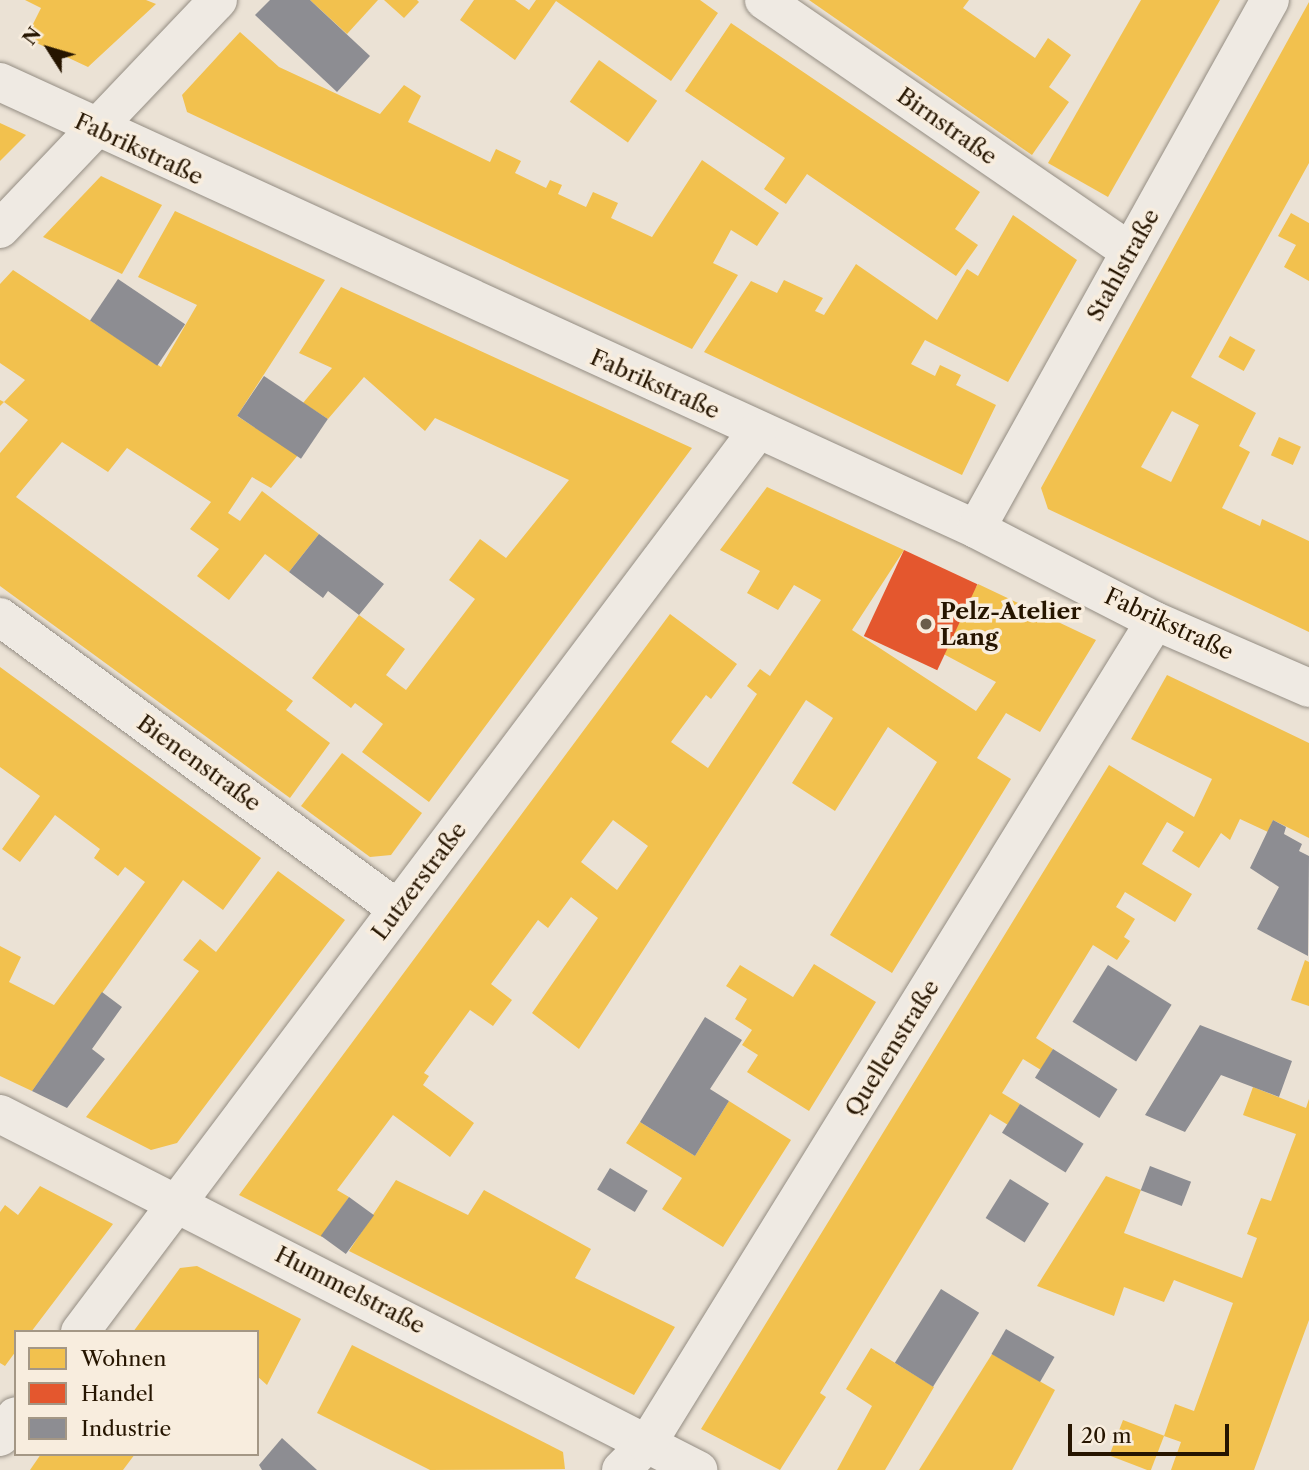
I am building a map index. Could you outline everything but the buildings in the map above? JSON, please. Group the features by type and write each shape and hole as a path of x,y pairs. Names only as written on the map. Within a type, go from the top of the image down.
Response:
{"street":[{"path":"0,229 218,0"},
{"name":"Birnstraße","path":"764,0 1130,252"},
{"name":"Stahlstraße","path":"975,529 1270,0"},
{"name":"Fabrikstraße","path":"0,82 975,529 1156,621 1309,688"},
{"name":"Lutzerstraße","path":"82,1330 758,430"},
{"name":"Bienenstraße","path":"0,617 397,909"},
{"name":"Quellenstraße","path":"634,1457 1156,621"},
{"name":"Hummelstraße","path":"0,1114 179,1202 634,1457 698,1470"},
{"path":"0,1437 14,1419"}],"place":[{"name":"Pelz-Atelier Lang","path":"926,624"}]}
